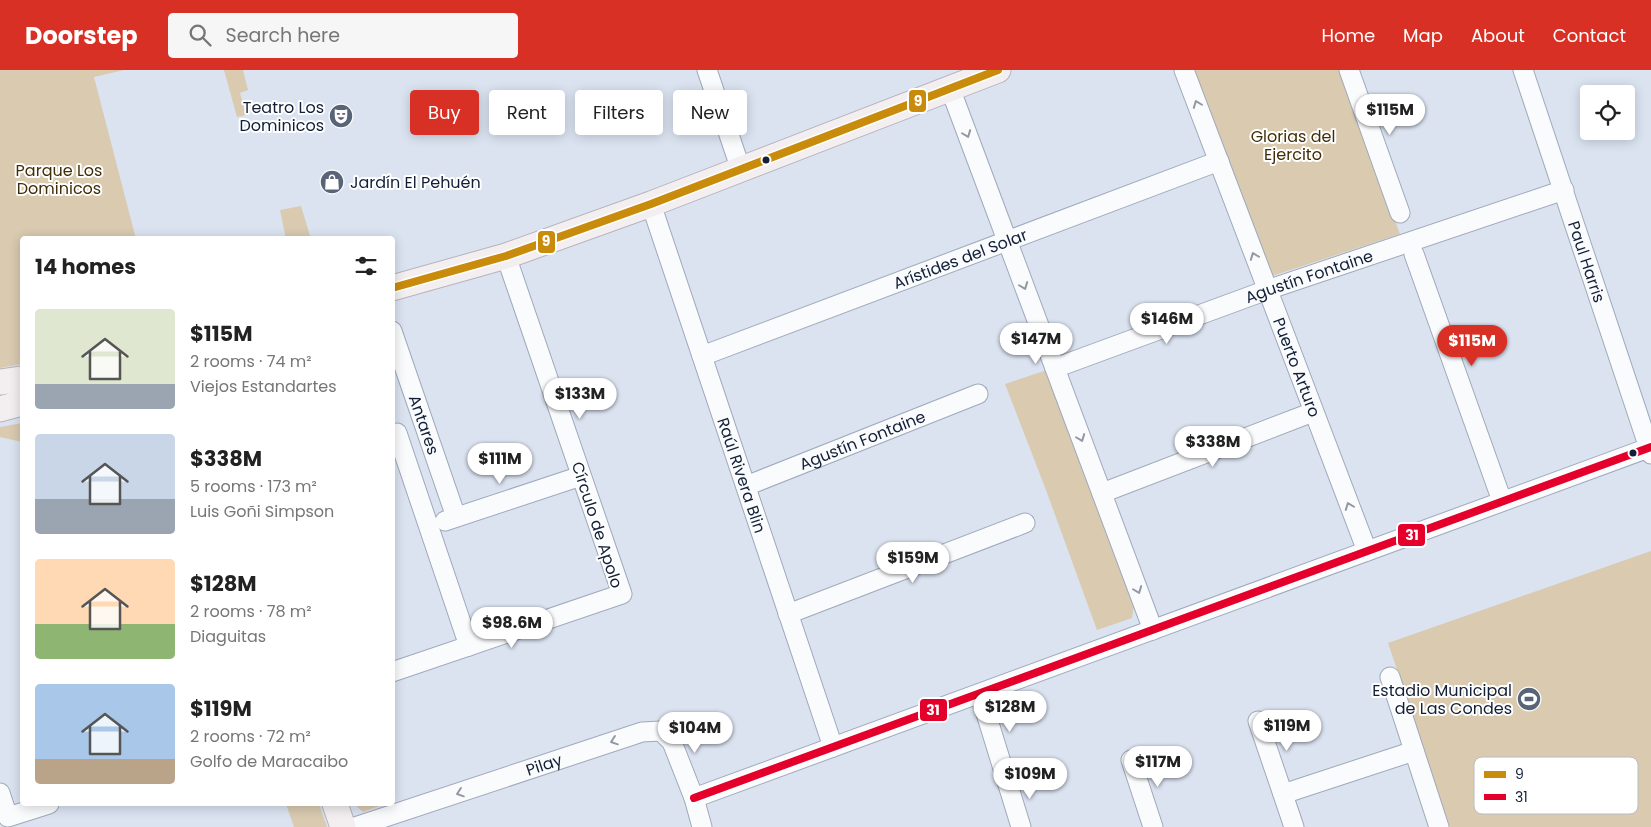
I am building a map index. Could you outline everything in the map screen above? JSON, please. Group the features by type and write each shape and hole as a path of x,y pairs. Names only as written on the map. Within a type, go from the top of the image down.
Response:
{"main road":[{"path":"395,287 506,256 651,204 998,70"},
{"path":"0,382 20,379"},
{"path":"0,409 20,404"},
{"path":"0,409 20,410"},
{"path":"337,806 343,827"}],"street":[{"path":"707,70 741,170"},
{"name":"Puerto Arturo","path":"1184,70 1367,551"},
{"path":"1349,70 1400,213"},
{"name":"Paul Harris","path":"1523,70 1650,450"},
{"path":"950,88 1153,630"},
{"name":"Arístides del Solar","path":"702,356 1219,162"},
{"name":"Agustín Fontaine","path":"1055,368 1267,290 1564,190"},
{"name":"Raúl Rivera Blin","path":"651,204 833,747"},
{"path":"1414,254 1502,502"},
{"name":"Círculo de Apolo","path":"395,671 622,594 506,256"},
{"name":"Antares","path":"395,340 456,518"},
{"name":"Agustín Fontaine","path":"746,486 978,394"},
{"path":"1102,493 1313,412"},
{"path":"395,433 424,424"},
{"name":"Antares","path":"395,433 429,526 469,646"},
{"path":"694,798 1367,551 1650,450"},
{"path":"429,526 581,476"},
{"path":"788,614 1025,523"},
{"path":"1390,677 1439,827"},
{"path":"980,694 1021,827"},
{"path":"1258,721 1294,827"},
{"name":"Pilay","path":"355,827 642,732 661,731 672,742 694,798 702,827"},
{"path":"1283,794 1414,751"},
{"path":"1131,760 1153,827"},
{"path":"0,793 8,817 43,806"}],"green space":[{"name":"Parque Los Dominicos","path":"0,70 124,70 94,77 135,236 20,236 20,364 0,368"},
{"path":"224,70 243,70 248,90 240,93 246,115 237,117"},
{"name":"Glorias del Ejercito","path":"1195,70 1339,70 1400,234 1272,276 1217,142"},
{"path":"301,206 310,236 285,236 280,210"},
{"path":"1047,370 1134,605 1132,618 1097,630 1005,384"},
{"path":"20,423 20,442 0,437 0,427"},
{"name":"Estadio Municipal de Las Condes","path":"1651,551 1651,827 1450,827 1388,643"},
{"path":"287,806 320,806 327,827 294,827"},
{"path":"356,806 379,806 363,812"}],"transit line":[{"name":"9","path":"395,287 506,256 651,204 998,70"},
{"name":"31","path":"694,798 1651,447"}],"place":[{"name":"Teatro Los Dominicos","path":"341,116"},
{"name":"Jardín El Pehuén","path":"332,182"},
{"name":"Estadio Municipal de Las Condes","path":"1529,699"}]}
